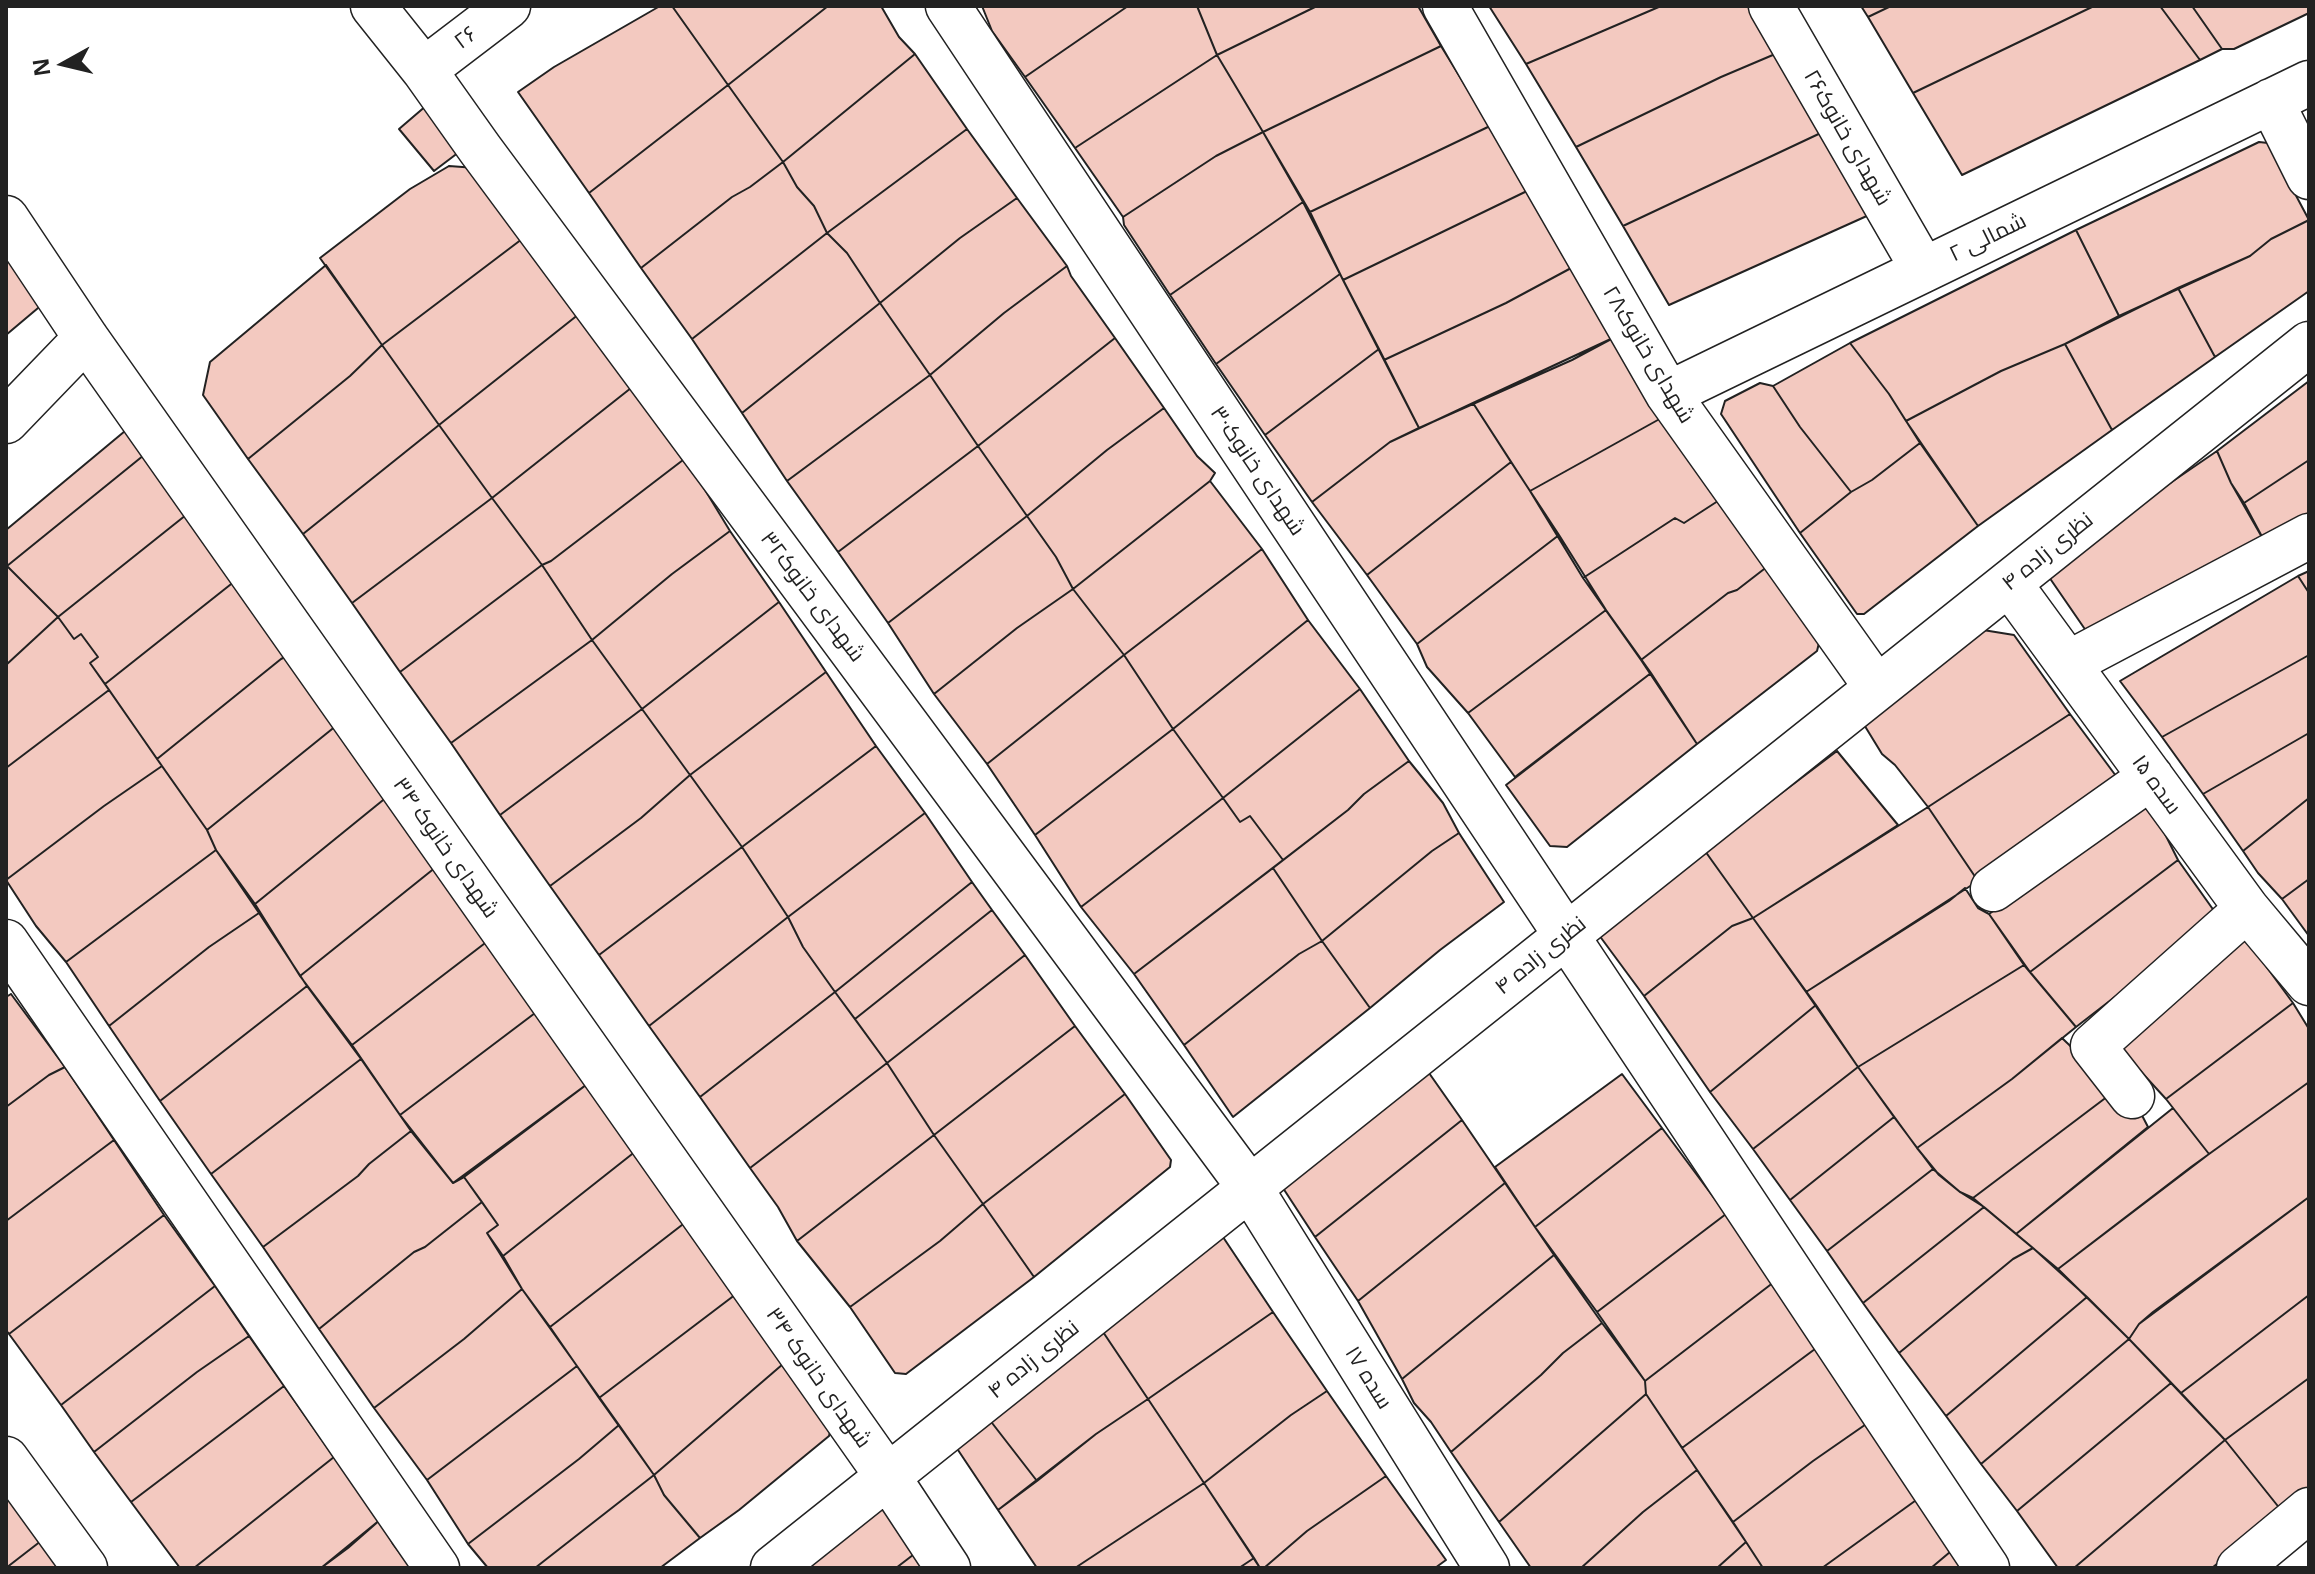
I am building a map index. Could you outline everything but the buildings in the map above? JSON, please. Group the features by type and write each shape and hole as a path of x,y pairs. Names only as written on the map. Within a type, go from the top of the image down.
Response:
{"street":[{"name":"شهدای خانوک۳۲","path":"373,6 424,70 1250,1188"},
{"name":"۲۶","path":"424,70 508,6"},
{"name":"شهدای خانوک۳۰","path":"948,6 1987,1568"},
{"name":"شهدای خانوک۲۸","path":"1445,6 1668,394 1877,688"},
{"name":"شهدای خانوک۲۶","path":"1771,6 1923,269"},
{"name":"شمالی ۲","path":"1668,394 2290,92"},
{"path":"2290,92 2309,177"},
{"name":"۳۴ شهدای خانوک","path":"6,218 86,338 888,1477 948,1568"},
{"path":"6,421 86,338"},
{"name":"نظری زاده ۴","path":"773,1568 2309,344"},
{"path":"2069,663 2309,536"},
{"name":"سده ۱۵","path":"2009,583 2247,909 2309,983"},
{"path":"1993,889 2151,777"},
{"path":"2132,1096 2093,1046 2247,909"},
{"path":"6,942 437,1568"},
{"name":"سده ۱۷","path":"1250,1188 1487,1568"},
{"path":"6,1459 85,1568"},
{"path":"2239,1568 2309,1510"}]}
